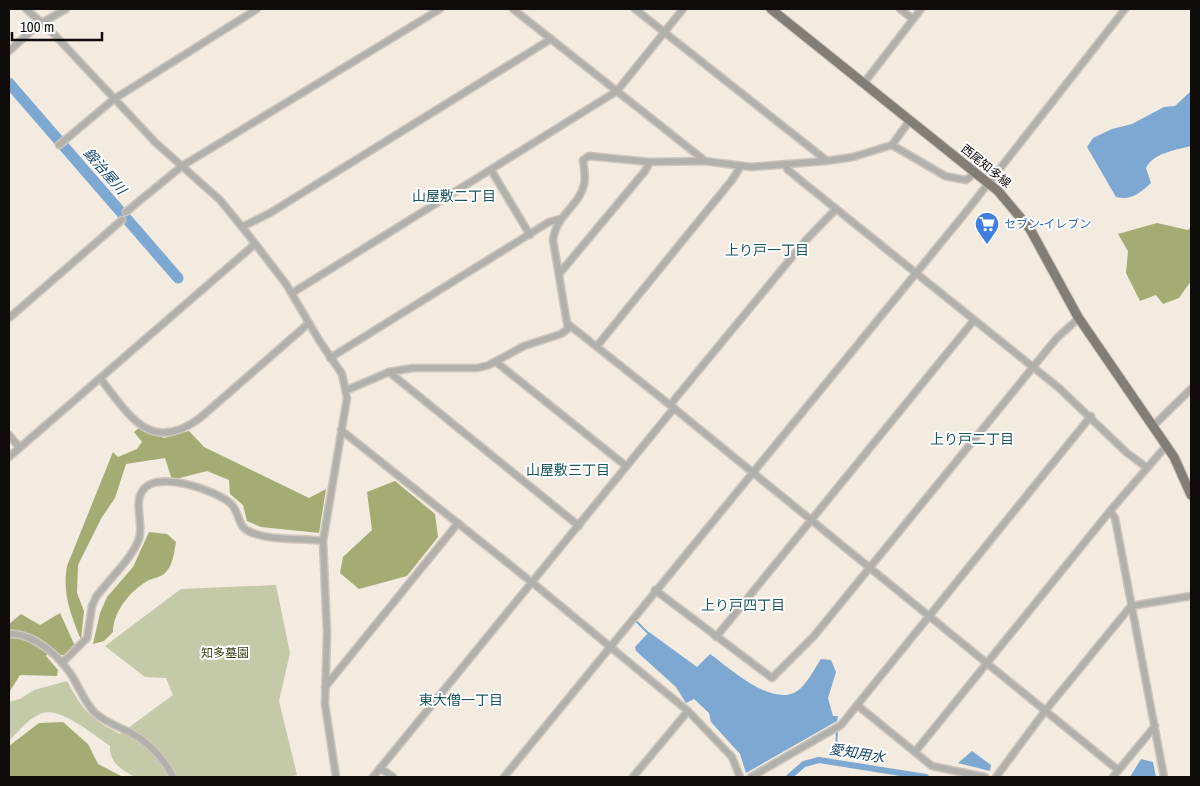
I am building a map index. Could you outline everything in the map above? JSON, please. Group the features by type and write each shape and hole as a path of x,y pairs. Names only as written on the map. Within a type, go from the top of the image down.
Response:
{"main road":[{"name":"西尾知多線","path":"771,9 988,182 1012,205 1030,229 1078,317 1167,445 1184,474 1191,495"}],"street":[{"path":"26,9 43,23 114,99 182,166 220,200 292,292 330,358 342,374 347,390 323,541 327,633 325,687 336,777"},
{"path":"9,51 43,23 66,9"},
{"path":"61,144 114,99 257,9"},
{"path":"126,212 182,166 440,9"},
{"path":"513,9 704,161"},
{"path":"635,9 826,160"},
{"path":"292,292 617,91 683,9"},
{"path":"900,9 913,19"},
{"path":"864,83 921,9"},
{"path":"504,777 988,182 1125,9"},
{"path":"242,227 270,213 551,39"},
{"path":"347,390 389,372 413,368 478,368 496,362 524,346 561,334 568,329 553,240 560,219 584,186 583,160 589,156 650,162 704,161 751,167 853,157 892,144 910,120"},
{"path":"892,144 945,176 966,180 975,173"},
{"path":"559,274 650,162"},
{"path":"784,164 788,170 1091,416 1127,453 1146,467"},
{"path":"597,346 732,180 741,166"},
{"path":"491,170 530,235"},
{"path":"373,777 579,526 672,406 806,240 836,209"},
{"path":"330,358 549,222 560,219"},
{"path":"9,318 122,220"},
{"path":"9,457 255,244"},
{"path":"655,590 772,678 814,636 1065,328 1076,321 1078,317"},
{"path":"716,637 974,320"},
{"path":"100,378 132,418 147,430 168,433 181,430 200,418 309,323"},
{"path":"568,324 672,406 869,569 1118,770"},
{"path":"496,362 626,466"},
{"path":"389,372 579,526"},
{"path":"1154,426 1191,389"},
{"path":"751,777 841,725 1091,416"},
{"path":"341,430 688,711 732,757 740,777"},
{"path":"9,435 19,447"},
{"path":"915,752 1146,467 1167,445"},
{"path":"62,664 87,638 92,606 96,597 138,540 141,527 140,496 150,484 160,482 204,488 232,504 242,526 253,533 323,541"},
{"path":"1110,511 1115,518 1164,777"},
{"path":"325,687 458,523"},
{"path":"996,777 1045,711 1131,606 1191,596"},
{"path":"9,634 18,633 38,642 62,664 94,712 103,720 149,744 161,756 174,777"},
{"path":"857,705 932,766 985,777"},
{"path":"633,777 688,711"},
{"path":"1113,777 1155,726"},
{"path":"380,768 393,777"}],"green space":[{"path":"1157,223 1188,230 1191,228 1191,281 1179,298 1163,304 1156,295 1140,301 1126,273 1128,251 1118,234"},
{"path":"139,428 164,438 189,431 204,447 309,498 326,489 319,533 261,527 247,521 243,505 230,494 229,480 207,471 172,480 165,458 126,464 115,498 102,517 78,565 77,593 84,611 81,640 71,613 67,595 67,566 113,452 118,457 137,449 142,442 134,432"},
{"path":"395,481 435,514 438,537 407,576 359,589 340,573 343,557 372,530 367,492"},
{"path":"149,532 167,534 176,542 173,559 169,567 164,574 142,584 130,595 116,616 113,632 104,641 93,644 100,613 107,597 133,567"},
{"name":"知多墓園","path":"276,585 290,653 279,701 297,775 288,777 135,777 117,765 110,752 110,746 75,722 55,713 46,712 34,717 9,741 9,702 20,699 34,690 67,681 83,706 94,718 120,734 173,695 166,678 145,677 105,646 181,589"},
{"path":"60,613 75,646 64,655 58,655 51,649 46,656 58,670 57,676 20,675 10,691 9,624 21,614 40,625"},
{"path":"63,722 88,744 98,764 123,777 9,777 9,746 39,723"}],"water":[{"path":"1191,91 1191,146 1166,153 1154,159 1146,168 1151,183 1131,197 1116,197 1087,147 1093,138 1112,129 1132,124 1164,107 1175,106"},
{"path":"649,632 697,667 710,654 754,685 779,695 791,694 801,688 821,659 831,660 836,672 828,698 833,716 838,716 837,721 746,773 740,754 711,722 709,713 694,699 686,703 676,687 636,651 635,647"},
{"path":"972,751 991,765 990,771 958,763"},
{"path":"1141,759 1153,762 1156,777 1130,777"}],"waterway":[{"name":"鍛治屋川","path":"9,83 178,278"},
{"path":"637,622 649,634"},
{"path":"836,750 837,730"},
{"name":"愛知用水","path":"789,777 804,764 819,760 926,777"}],"place":[{"name":"セブン-イレブン","path":"987,245"}],"district":[{"name":"山屋敷二丁目","path":"454,196"},
{"name":"上り戸一丁目","path":"767,250"},
{"name":"上り戸二丁目","path":"972,439"},
{"name":"山屋敷三丁目","path":"568,470"},
{"name":"上り戸四丁目","path":"743,605"},
{"name":"東大僧一丁目","path":"461,700"}]}
